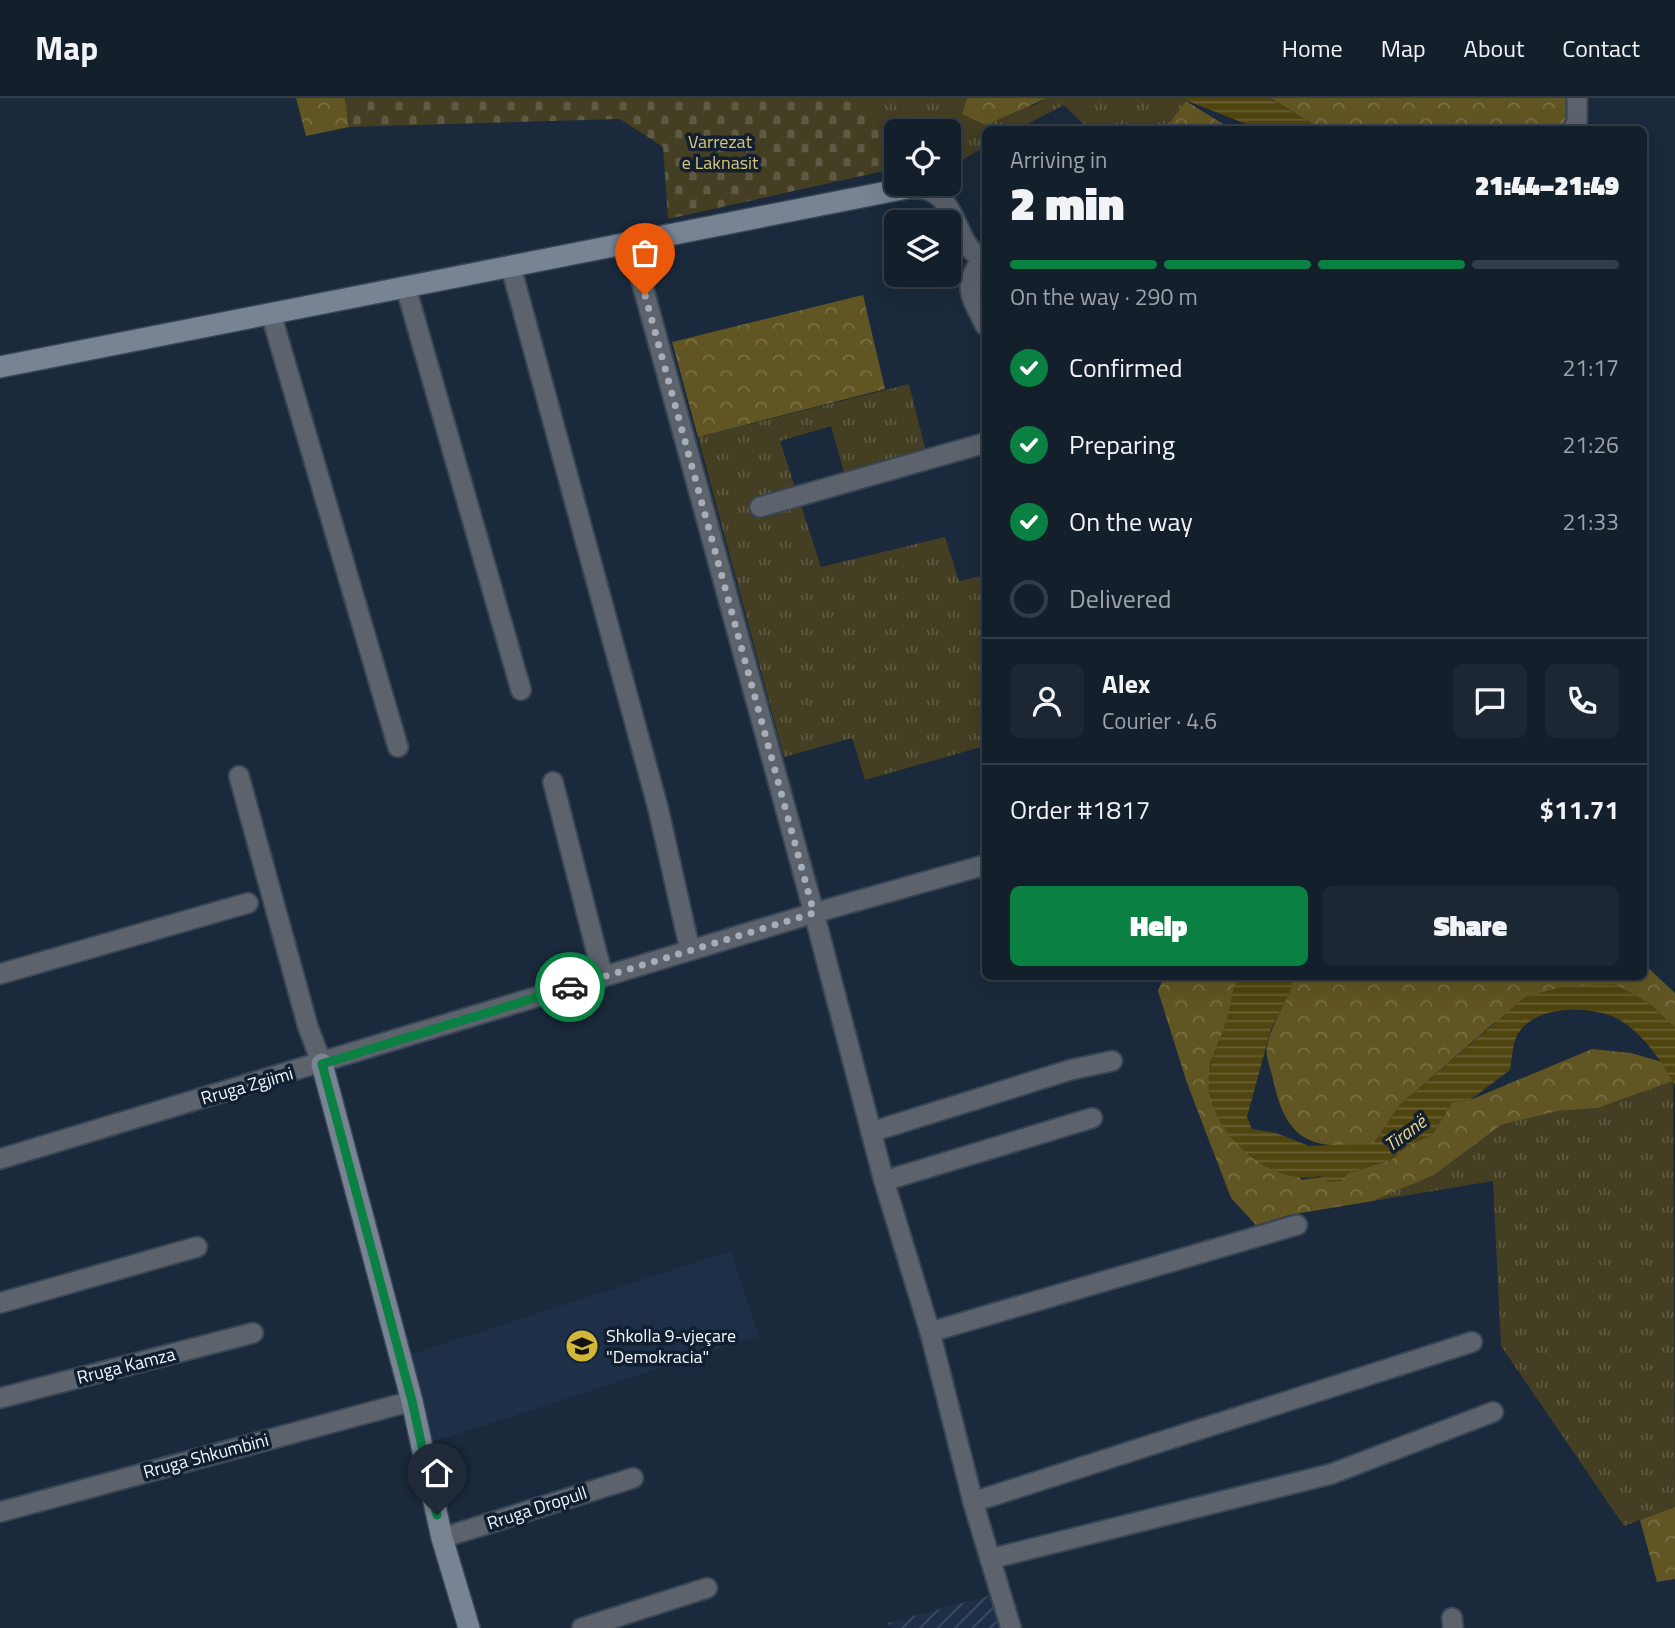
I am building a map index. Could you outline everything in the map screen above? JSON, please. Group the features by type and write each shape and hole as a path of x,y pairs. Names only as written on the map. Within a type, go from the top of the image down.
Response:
{"street":[{"path":"1575,126 1577,98"},
{"path":"0,367 884,193"},
{"path":"936,196 946,204 970,252 982,259"},
{"path":"631,243 814,913 884,1181 930,1332 973,1502 1011,1628"},
{"path":"982,262 971,274 969,282 970,293 982,319"},
{"path":"511,267 658,808 690,950"},
{"path":"406,288 521,691"},
{"path":"271,314 398,747"},
{"path":"760,507 982,444"},
{"path":"239,776 308,1027 322,1064 412,1401 442,1538 470,1628"},
{"path":"553,782 603,977"},
{"name":"Rruga Zgjimi","path":"0,1159 322,1064 690,950 982,866"},
{"path":"0,974 248,903"},
{"path":"871,1132 1070,1070 1112,1061"},
{"path":"884,1181 1092,1118"},
{"path":"930,1332 1297,1225"},
{"path":"0,1303 197,1247"},
{"name":"Rruga Kamza","path":"0,1398 253,1333"},
{"path":"973,1502 1472,1342"},
{"name":"Rruga Shkumbini","path":"0,1512 412,1401"},
{"path":"990,1559 1331,1474 1493,1412"},
{"name":"Rruga Dropull","path":"442,1538 632,1478"},
{"path":"583,1628 707,1588"}],"shaded area":[{"name":"Shkolla 9-vjeçare \"Demokracia\"","path":"731,1251 759,1336 430,1443 405,1356"},
{"path":"991,1595 1000,1628 890,1628 888,1623"}],"green space":[{"path":"296,98 345,98 349,127 306,136"},
{"name":"Varrezat e Laknasit","path":"345,98 839,98 862,108 879,124 884,132 884,171 668,219 663,147 620,119 349,127"},
{"path":"839,98 967,98 962,114 1035,105 1047,98 1180,98 1186,101 1168,126 1085,126 1064,105 1024,126 982,126 982,149 961,160 961,119 884,119 884,130 872,116"},
{"path":"967,98 1047,98 986,125 962,114"},
{"path":"1270,98 1569,98 1570,117 1566,126 1316,126"},
{"path":"1186,101 1226,126 1167,126"},
{"path":"863,295 885,389 698,437 672,342"},
{"path":"909,384 926,452 845,476 831,426 780,441 821,567 945,537 959,581 982,576 982,747 865,780 852,738 784,757 698,437"},
{"path":"1647,967 1675,993 1675,1028 1651,1005 1615,984 1494,1023 1400,1105 1374,1143 1334,1145 1306,1138 1295,1129 1279,1100 1267,1059 1267,1047 1272,1029 1292,980 1647,980"},
{"path":"1163,980 1237,980 1228,1018 1210,1064 1209,1092 1302,1180 1348,1173 1391,1160 1407,1146 1432,1135 1452,1102 1470,1100 1592,1049 1631,1053 1662,1062 1673,1081 1598,1108 1558,1111 1501,1125 1434,1175 1373,1201 1289,1215 1256,1225 1231,1198 1187,1083 1158,991"},
{"path":"1673,1081 1675,1507 1624,1526 1501,1346 1493,1181 1373,1201 1434,1175 1501,1125 1558,1111 1598,1108"},
{"path":"1675,1507 1675,1579 1657,1582 1640,1520"}],"water":[{"path":"1180,98 1269,98 1316,126 1251,126"},
{"name":"Tiranë","path":"1236,980 1292,980 1290,992 1271,1029 1247,1117 1252,1129 1276,1133 1309,1146 1374,1143 1400,1105 1525,997 1566,986 1615,984 1651,1005 1675,1028 1675,1085 1658,1057 1635,1032 1618,1019 1593,1011 1562,1010 1547,1013 1523,1027 1516,1038 1510,1070 1470,1100 1452,1102 1432,1135 1407,1146 1391,1160 1348,1173 1342,1181 1328,1182 1320,1176 1283,1174 1265,1166 1234,1141 1222,1125 1209,1090 1212,1062 1227,1018"}],"way so far":[{"path":"570,987 814,913 645,295"}],"place":[{"name":"Shkolla 9-vjeçare \"Demokracia\"","path":"582,1346"}],"route":[{"path":"437,1515 412,1401 322,1064 570,987"}]}
